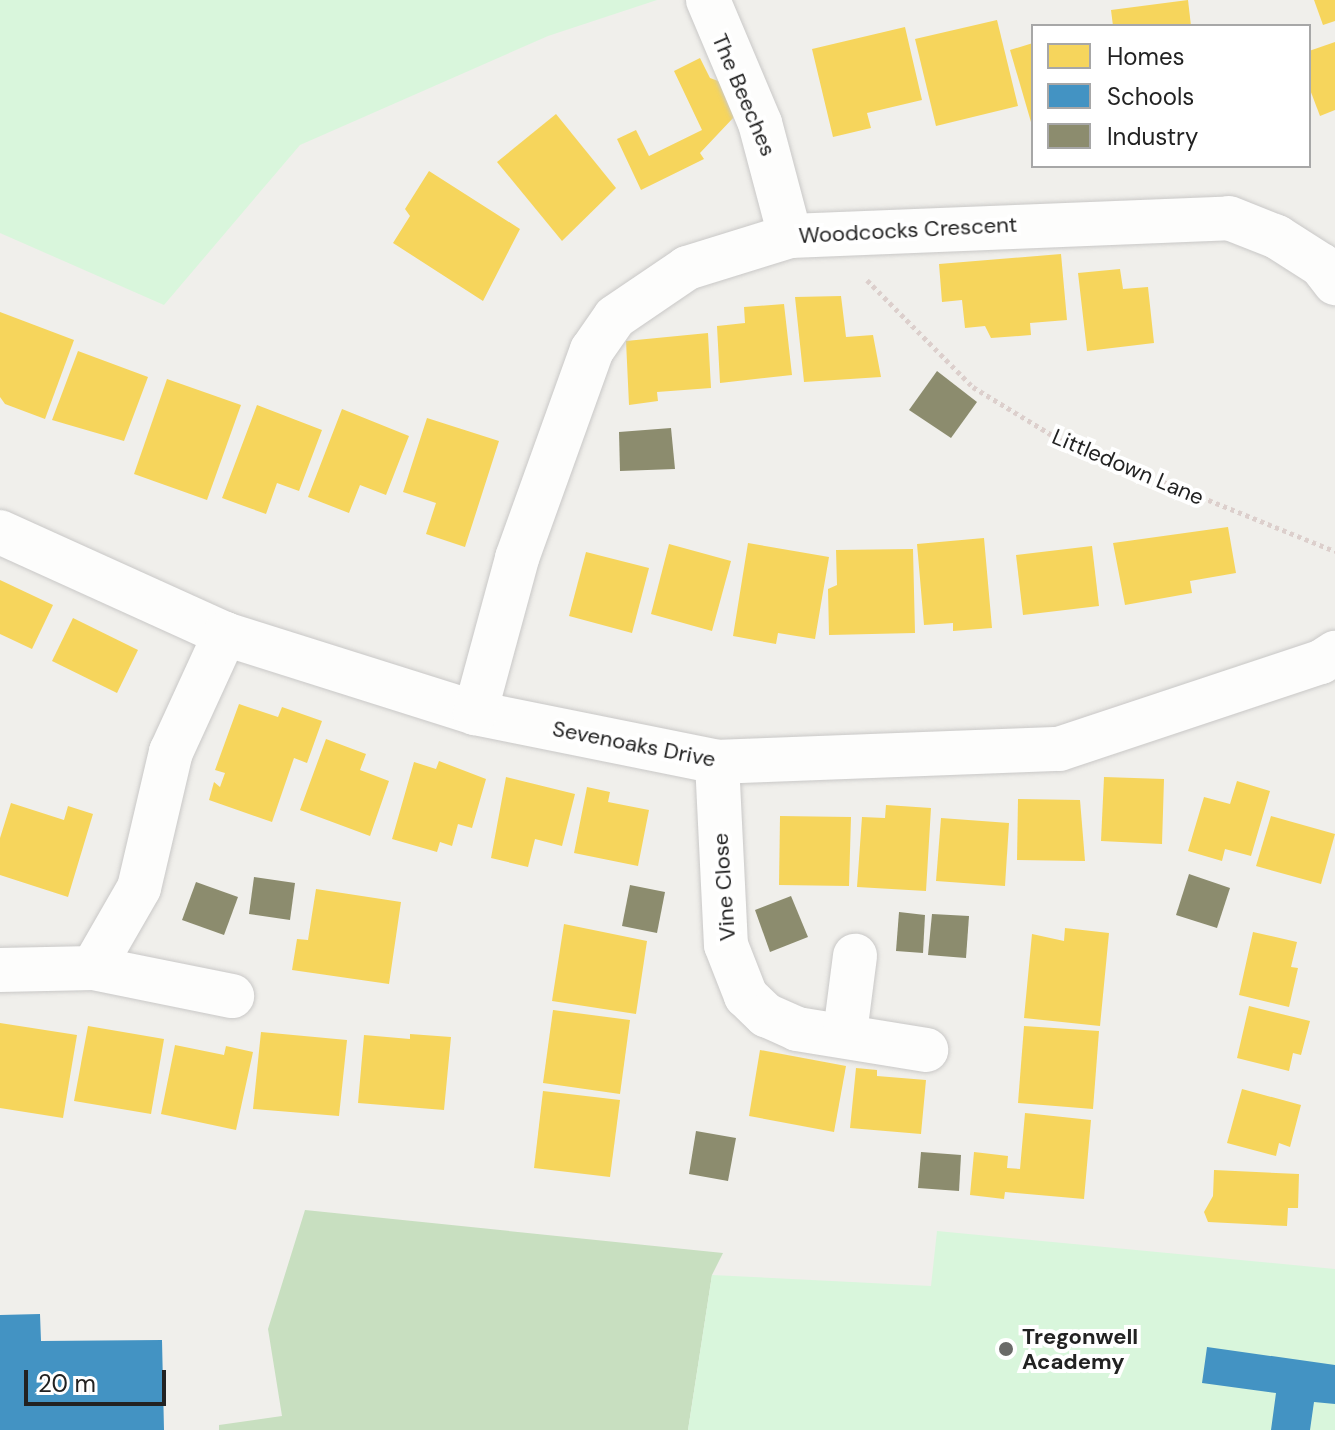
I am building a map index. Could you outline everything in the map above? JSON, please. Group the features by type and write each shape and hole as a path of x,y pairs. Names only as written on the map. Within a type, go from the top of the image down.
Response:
{"street":[{"name":"The Beeches","path":"708,0 760,123 790,236"},
{"name":"Woodcocks Crescent","path":"475,713 517,558 592,350 615,317 687,268 790,236 1229,218 1277,237 1330,265"},
{"name":"Sevenoaks Drive","path":"0,532 225,634 475,713 717,762 1059,749 1321,662 1335,653"},
{"path":"93,968 139,888 171,752 225,634"},
{"name":"Vine Close","path":"717,762 721,902 736,974 746,996 766,1015 797,1029 845,1033 926,1050"},
{"path":"845,1033 855,956"},
{"path":"0,970 93,968 232,996"}],"path":[{"name":"Littledown Lane","path":"855,273 896,306 973,387 1060,440 1335,551"}],"green space":[{"path":"0,0 657,0 548,36 300,145 164,305 0,233"},
{"path":"305,1210 723,1253 712,1275 688,1430 219,1430 219,1425 282,1416 268,1329"},
{"name":"Tregonwell Academy","path":"937,1231 1335,1269 1335,1430 688,1430 712,1275 931,1286"}],"building: Homes":[{"path":"1188,0 1191,24 1113,24 1111,10"},
{"path":"1314,0 1335,0 1335,21 1323,25"},
{"path":"997,20 1018,106 936,126 915,39"},
{"path":"905,27 922,100 867,113 871,128 833,137 812,49"},
{"path":"1335,42 1335,110 1320,116 1311,92 1311,50"},
{"path":"1031,44 1031,122 1010,50"},
{"path":"700,58 710,78 721,82 734,117 700,153 704,159 641,190 617,139 636,130 649,156 702,130 674,71"},
{"path":"556,114 616,188 562,241 497,162"},
{"path":"429,171 520,229 483,301 393,243 410,216 405,209"},
{"path":"1061,254 1067,320 1030,323 1031,335 991,338 985,326 965,328 962,300 942,302 939,264"},
{"path":"1120,269 1123,289 1148,287 1154,343 1087,351 1078,273"},
{"path":"841,296 846,337 873,335 881,377 804,382 795,297"},
{"path":"784,304 792,375 720,383 717,326 745,323 744,307"},
{"path":"0,312 74,340 45,419 5,404 0,397"},
{"path":"708,333 711,388 657,392 658,401 629,405 626,341"},
{"path":"78,351 148,377 124,441 52,420"},
{"path":"167,379 241,405 207,500 134,474"},
{"path":"257,405 322,430 299,491 277,483 266,514 222,498"},
{"path":"342,409 409,436 386,495 360,485 349,513 308,497"},
{"path":"427,418 499,441 465,547 426,534 436,503 403,492"},
{"path":"1228,527 1236,573 1190,581 1192,593 1125,605 1113,543"},
{"path":"984,538 992,628 953,631 953,623 924,625 917,544"},
{"path":"748,543 829,557 815,639 778,633 776,644 733,636"},
{"path":"669,544 731,561 712,631 651,614"},
{"path":"1092,546 1099,606 1023,615 1016,555"},
{"path":"913,549 915,633 829,635 828,589 837,585 836,550"},
{"path":"586,552 649,568 632,633 569,616"},
{"path":"0,580 53,605 32,649 0,634"},
{"path":"73,618 138,650 117,693 52,661"},
{"path":"239,704 278,717 282,707 322,721 307,763 294,758 272,822 209,800 214,782 220,787 225,773 215,770"},
{"path":"326,739 366,754 360,770 389,781 370,836 300,810"},
{"path":"439,761 486,779 472,828 458,824 452,846 440,842 437,852 392,839 414,762 436,769"},
{"path":"506,777 575,794 562,846 535,839 528,867 491,858"},
{"path":"1104,777 1164,779 1162,844 1101,841"},
{"path":"1237,781 1270,791 1251,856 1225,849 1222,861 1188,851 1204,797 1230,804"},
{"path":"587,787 610,792 608,802 649,810 638,866 574,853"},
{"path":"1018,799 1080,800 1085,861 1017,860"},
{"path":"11,803 64,820 68,806 93,814 68,897 0,875 0,838"},
{"path":"886,805 931,808 926,891 857,887 862,817 885,818"},
{"path":"780,816 851,817 849,886 779,885"},
{"path":"1271,816 1335,834 1321,884 1256,866"},
{"path":"941,818 1009,823 1005,886 936,881"},
{"path":"316,889 401,902 389,984 292,970 297,939 308,940"},
{"path":"564,924 647,941 636,1014 552,1001"},
{"path":"1065,928 1109,933 1100,1026 1024,1018 1032,934 1064,941"},
{"path":"1253,932 1297,942 1291,967 1298,968 1289,1007 1239,995"},
{"path":"1249,1006 1310,1021 1301,1055 1293,1053 1289,1071 1237,1058"},
{"path":"553,1010 630,1020 620,1094 543,1083"},
{"path":"0,1023 77,1035 63,1118 0,1108"},
{"path":"88,1026 164,1039 151,1114 74,1101"},
{"path":"1024,1026 1099,1031 1093,1109 1018,1103"},
{"path":"261,1032 347,1040 339,1116 253,1109"},
{"path":"410,1034 451,1037 444,1110 358,1103 364,1035 410,1039"},
{"path":"175,1045 224,1055 226,1046 253,1052 236,1130 161,1114"},
{"path":"760,1050 846,1066 834,1132 749,1116"},
{"path":"856,1068 877,1070 877,1076 926,1080 921,1134 850,1128"},
{"path":"1242,1089 1301,1105 1290,1147 1279,1143 1276,1156 1227,1143"},
{"path":"543,1091 620,1100 610,1177 534,1168"},
{"path":"1025,1113 1091,1120 1084,1199 1005,1192 1004,1199 970,1195 974,1152 1008,1156 1007,1168 1020,1169"},
{"path":"1214,1170 1299,1174 1298,1208 1288,1208 1287,1226 1208,1222 1204,1212 1213,1196"}],"building: Schools":[{"path":"40,1314 41,1341 162,1340 164,1430 0,1430 0,1315"},
{"path":"1207,1347 1335,1365 1335,1404 1314,1402 1310,1430 1271,1430 1276,1393 1202,1383"}],"building: Industry":[{"path":"937,371 977,402 951,438 909,410"},
{"path":"671,428 675,469 620,471 619,432"},
{"path":"1189,874 1230,888 1217,928 1176,915"},
{"path":"254,877 295,883 290,920 249,914"},
{"path":"196,882 238,897 224,935 182,920"},
{"path":"630,885 665,892 657,933 622,926"},
{"path":"791,896 808,937 770,952 755,910"},
{"path":"899,912 925,915 923,953 896,951"},
{"path":"932,914 969,916 966,958 928,955"},
{"path":"696,1131 736,1138 728,1181 689,1174"},
{"path":"921,1152 961,1155 959,1191 918,1188"}],"place":[{"name":"Tregonwell Academy","path":"1006,1349"}]}
